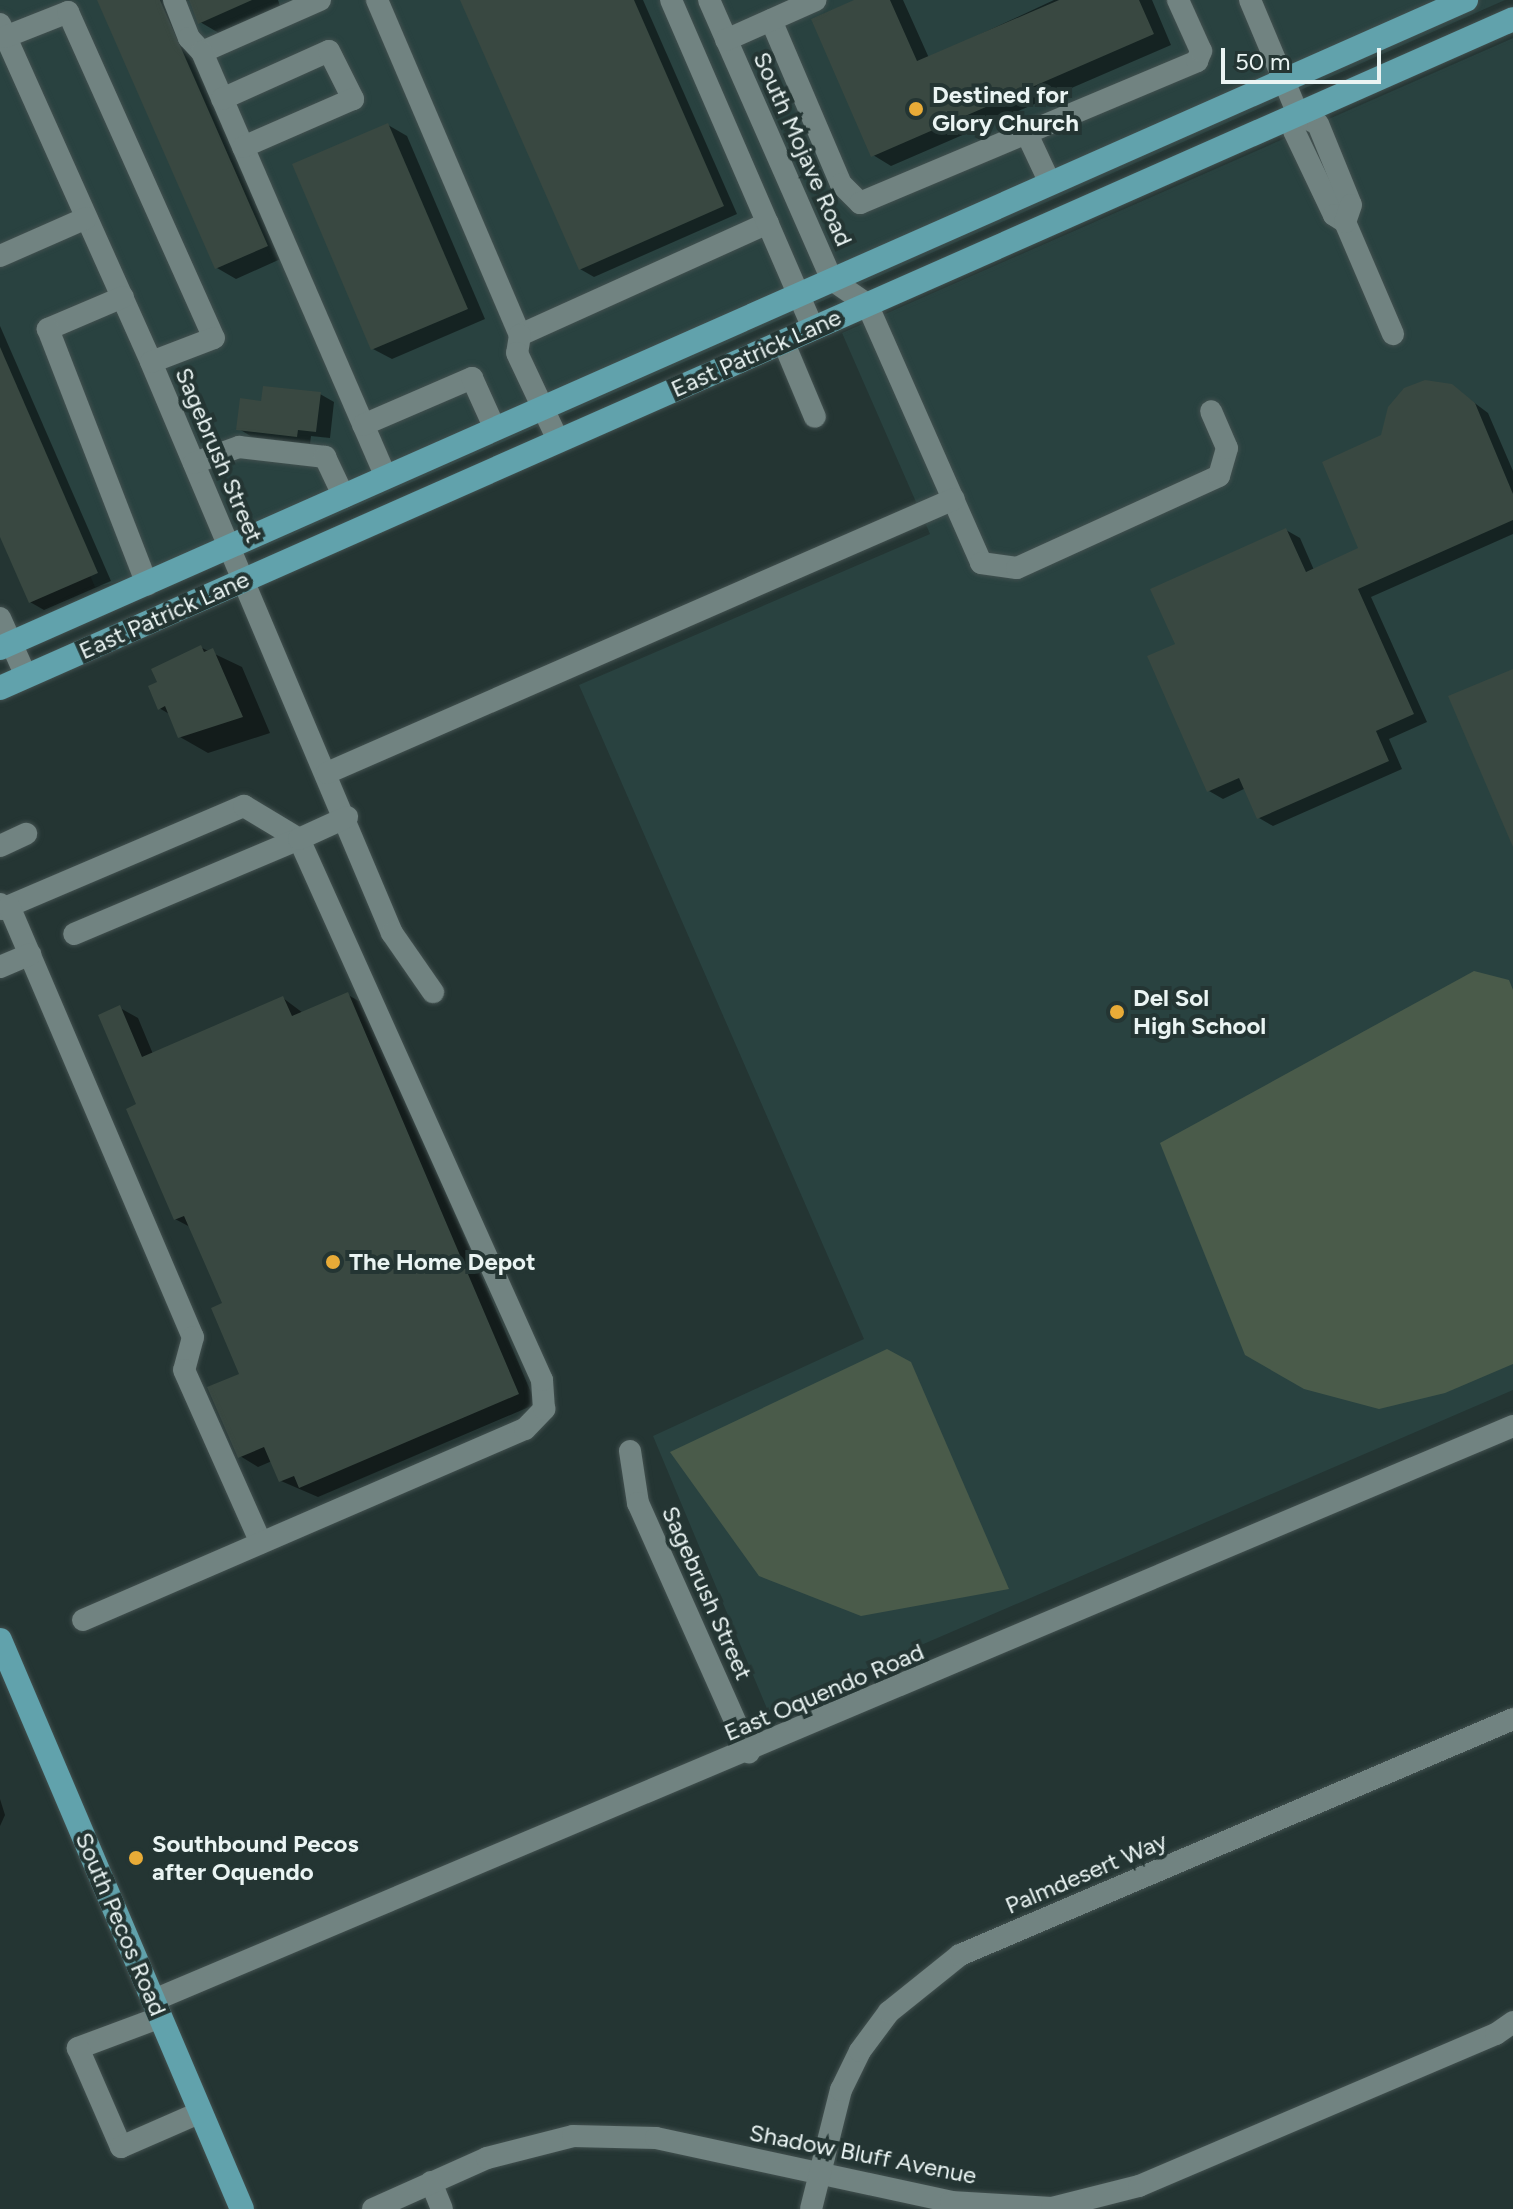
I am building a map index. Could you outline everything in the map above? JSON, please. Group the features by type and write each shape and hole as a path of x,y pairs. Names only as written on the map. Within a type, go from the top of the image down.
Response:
{"main road":[{"name":"East Patrick Lane","path":"6,646 1466,0"},
{"name":"East Patrick Lane","path":"0,688 1513,19"},
{"name":"South Pecos Road","path":"1,1644 242,2209"}],"street":[{"path":"174,0 189,38 202,52 386,477"},
{"path":"202,52 320,0"},
{"path":"377,0 520,335 517,353 558,440"},
{"path":"671,0 813,328"},
{"name":"South Mojave Road","path":"709,0 832,280 867,304"},
{"path":"726,40 816,0"},
{"path":"771,20 841,184 860,203 1197,61 1201,51 1178,0"},
{"path":"1250,0 1298,114 1294,131 1334,215 1345,222 1393,334"},
{"path":"3,31 68,12 81,40 214,338 151,362"},
{"name":"Sagebrush Street","path":"3,31 123,297 347,817 392,933 433,992"},
{"path":"222,99 329,51 353,99 243,147"},
{"path":"1027,134 1050,183"},
{"path":"0,256 86,218"},
{"path":"520,335 768,223"},
{"path":"123,297 48,329 147,584"},
{"path":"867,304 981,563 1017,568 1219,476 1227,448 1211,411"},
{"path":"783,341 815,417"},
{"path":"363,425 472,378 495,429"},
{"path":"194,463 239,447 325,457 344,497"},
{"path":"327,773 954,499"},
{"path":"0,618 6,646 26,676"},
{"path":"83,1620 525,1429 544,1409 542,1380 299,839 244,806 4,905 30,954 193,1337 184,1370 261,1543"},
{"path":"74,934 347,817"},
{"path":"0,846 26,834"},
{"path":"0,967 30,954"},
{"name":"East Oquendo Road","path":"201,2112 121,2147 78,2048 157,2008 1513,1426"},
{"name":"Sagebrush Street","path":"630,1451 638,1503 749,1752"},
{"name":"Palmdesert Way","path":"811,2209 841,2090 860,2051 889,2012 960,1955 1513,1719"},
{"name":"Shadow Bluff Avenue","path":"373,2209 487,2158 573,2136 656,2138 951,2202 1052,2208 1139,2186 1496,2034 1513,2022"},
{"path":"431,2182 442,2209"}],"shaded area":[{"path":"0,0 1505,0 253,552 95,587 0,362"},
{"name":"Del Sol High School","path":"1513,38 1513,1390 768,1711 653,1436 864,1339 579,685 930,534 842,333"}],"green space":[{"path":"1474,971 1509,980 1513,990 1513,1364 1445,1393 1379,1409 1304,1389 1245,1355 1160,1143"},
{"path":"887,1349 911,1362 1009,1589 861,1616 759,1576 670,1452"}],"building":[{"path":"97,0 160,0 268,246 215,269"},
{"path":"189,0 252,0 198,24"},
{"path":"460,0 634,0 724,206 579,270"},
{"name":"Destined for Glory Church","path":"854,0 890,0 917,61 1059,0 1139,0 1154,34 871,157 811,19"},
{"path":"388,123 468,309 371,350 292,164"},
{"path":"0,347 98,573 29,603 0,537"},
{"path":"1425,380 1452,384 1475,403 1513,494 1513,520 1358,589 1414,714 1376,731 1389,761 1257,819 1239,778 1207,792 1147,656 1175,644 1150,589 1286,528 1306,572 1358,548 1322,462 1381,435 1388,407 1404,388"},
{"path":"263,386 321,392 316,432 298,430 297,437 236,430 240,398 261,401"},
{"path":"201,645 204,652 213,648 243,717 178,738 165,706 158,710 148,686 157,682 151,669"},
{"path":"1513,669 1513,847 1448,696"},
{"name":"The Home Depot","path":"348,992 519,1394 299,1488 294,1476 279,1482 264,1447 238,1458 207,1387 239,1374 211,1308 222,1303 184,1216 174,1220 126,1109 136,1104 98,1015 120,1005 142,1057 283,996 292,1016"}],"place":[{"name":"Destined for Glory Church","path":"916,109"},
{"name":"Del Sol High School","path":"1117,1012"},
{"name":"The Home Depot","path":"333,1262"},
{"name":"Southbound Pecos after Oquendo","path":"136,1858"}]}
